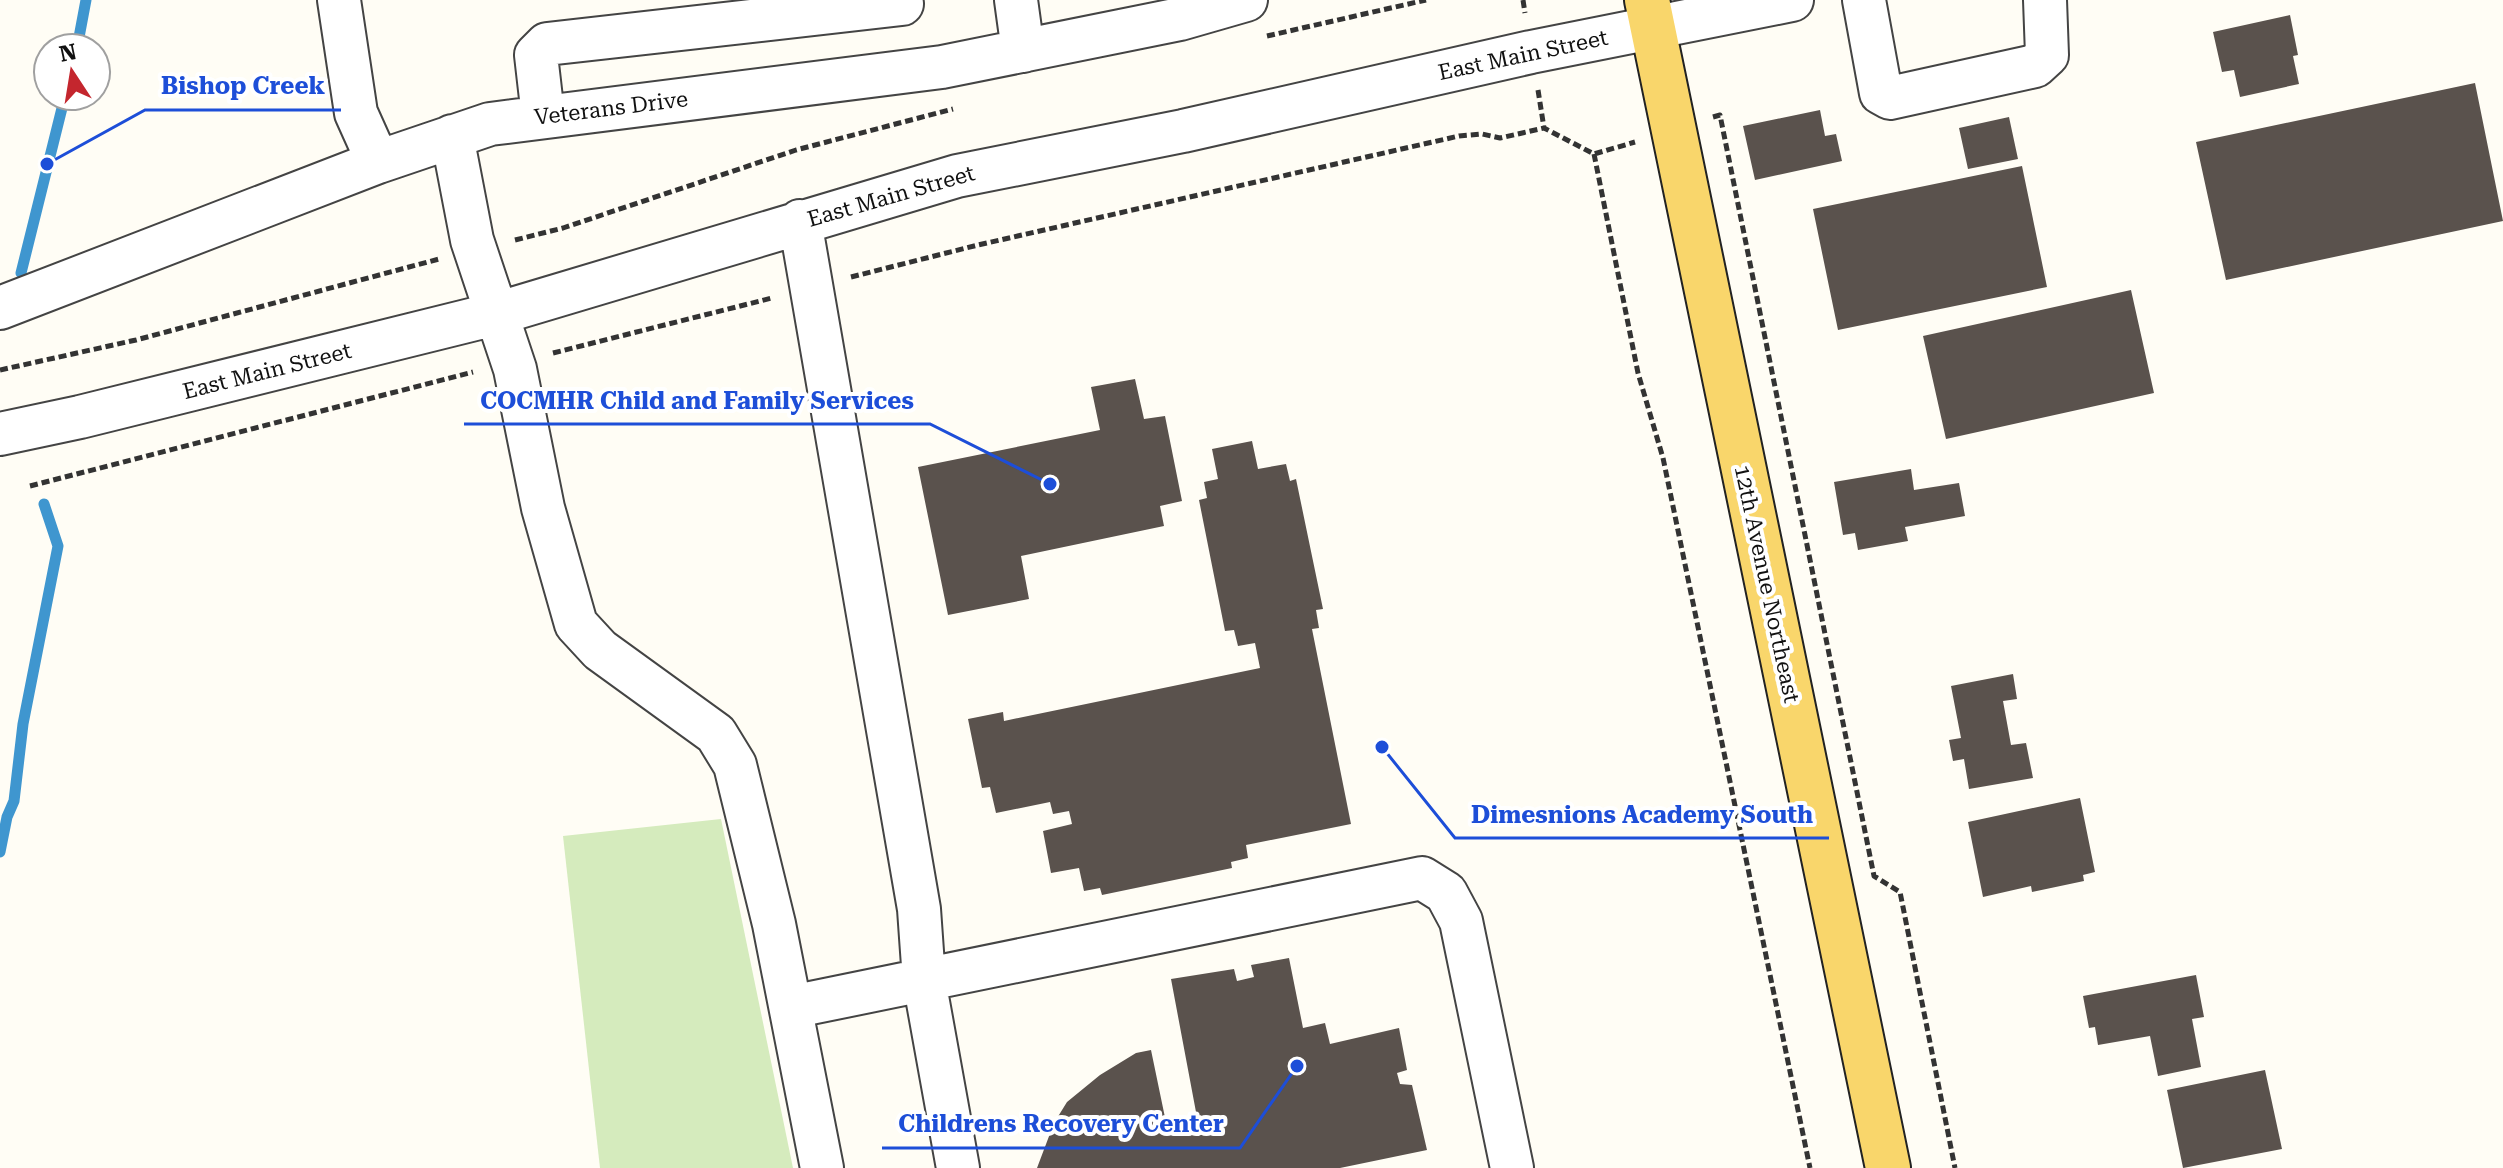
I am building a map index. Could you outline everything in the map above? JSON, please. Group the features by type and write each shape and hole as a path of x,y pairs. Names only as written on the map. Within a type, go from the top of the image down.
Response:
{"main road":[{"name":"12th Avenue Northeast","path":"1650,14 1888,1168"}],"street":[{"path":"339,0 356,113 378,162"},
{"path":"1016,0 1023,51"},
{"name":"East Main Street","path":"0,434 499,313 957,176 1183,131 1531,52 1650,14 1792,0"},
{"path":"1864,0 1881,93 1890,98 2035,66 2047,55 2045,0"},
{"path":"543,116 536,55 547,44 901,2 911,71"},
{"name":"Veterans Drive","path":"0,308 378,162 490,124 911,71 1023,51 1164,11 1228,8 1253,19"},
{"path":"452,136 475,250 499,313 515,369 552,548 576,624 600,650 716,734 731,757 747,806 822,1168"},
{"path":"800,221 919,909 924,980 958,1168"},
{"path":"791,1007 1422,878 1446,893 1461,921 1512,1168"}],"path":[{"path":"1253,19 1426,0"},
{"path":"0,370 136,340 563,228 820,143 959,108"},
{"path":"1673,130 1720,115 1874,876 1900,892 1955,1168"},
{"path":"1594,154 1638,373 1666,472 1810,1168"},
{"path":"30,486 82,474"}],"green space":[{"path":"721,819 793,1168 600,1168 563,836"}],"building":[{"path":"2290,15 2298,55 2293,56 2299,84 2240,97 2234,70 2222,72 2213,32"},
{"path":"2475,83 2503,221 2226,280 2196,142"},
{"path":"1820,110 1825,136 1836,134 1842,161 1755,180 1743,126"},
{"path":"2009,117 2018,159 1968,169 1959,128"},
{"path":"2022,166 2047,287 1838,330 1813,209"},
{"path":"2131,290 2154,393 1946,439 1923,336"},
{"path":"1135,379 1144,419 1165,416 1182,501 1160,506 1164,526 1021,556 1029,599 948,615 918,467 1100,430 1091,387"},
{"path":"1252,441 1258,469 1286,464 1290,481 1296,479 1323,609 1316,610 1319,628 1312,629 1351,824 1246,845 1248,858 1231,862 1232,868 1102,895 1100,888 1084,891 1079,868 1051,873 1043,831 1072,824 1069,811 1053,814 1050,802 996,813 990,787 982,788 968,719 1003,712 1004,721 1260,668 1255,643 1238,646 1234,630 1225,631 1199,500 1207,498 1204,482 1218,479 1212,449"},
{"path":"1911,469 1914,490 1959,483 1965,516 1905,527 1908,541 1858,550 1855,533 1843,535 1834,482"},
{"path":"2013,674 2017,699 2003,701 2011,745 2026,743 2033,778 1969,789 1964,759 1953,761 1949,740 1961,738 1951,686"},
{"path":"2080,798 2095,872 2083,875 2084,881 2032,892 2031,886 1983,897 1968,822"},
{"path":"1289,958 1303,1028 1325,1023 1330,1044 1399,1028 1407,1070 1397,1073 1400,1084 1412,1085 1427,1150 1340,1168 1037,1168 1054,1123 1067,1102 1100,1075 1136,1053 1151,1050 1168,1132 1199,1128 1171,979 1234,969 1237,981 1254,977 1251,965"},
{"path":"2196,975 2204,1017 2192,1019 2201,1067 2158,1076 2150,1036 2098,1045 2095,1027 2089,1028 2083,996"},
{"path":"2265,1070 2282,1149 2183,1168 2167,1090"}],"waterway":[{"path":"80,32 86,0"},
{"path":"21,273 61,112"},
{"path":"0,852 7,817 14,801 23,724 58,546 44,504"}],"place":[{"name":"Bishop Creek","path":"47,164"},
{"name":"COCMHR Child and Family Services","path":"1050,484"},
{"name":"Dimesnions Academy South","path":"1382,747"},
{"name":"Childrens Recovery Center","path":"1297,1066"}]}
